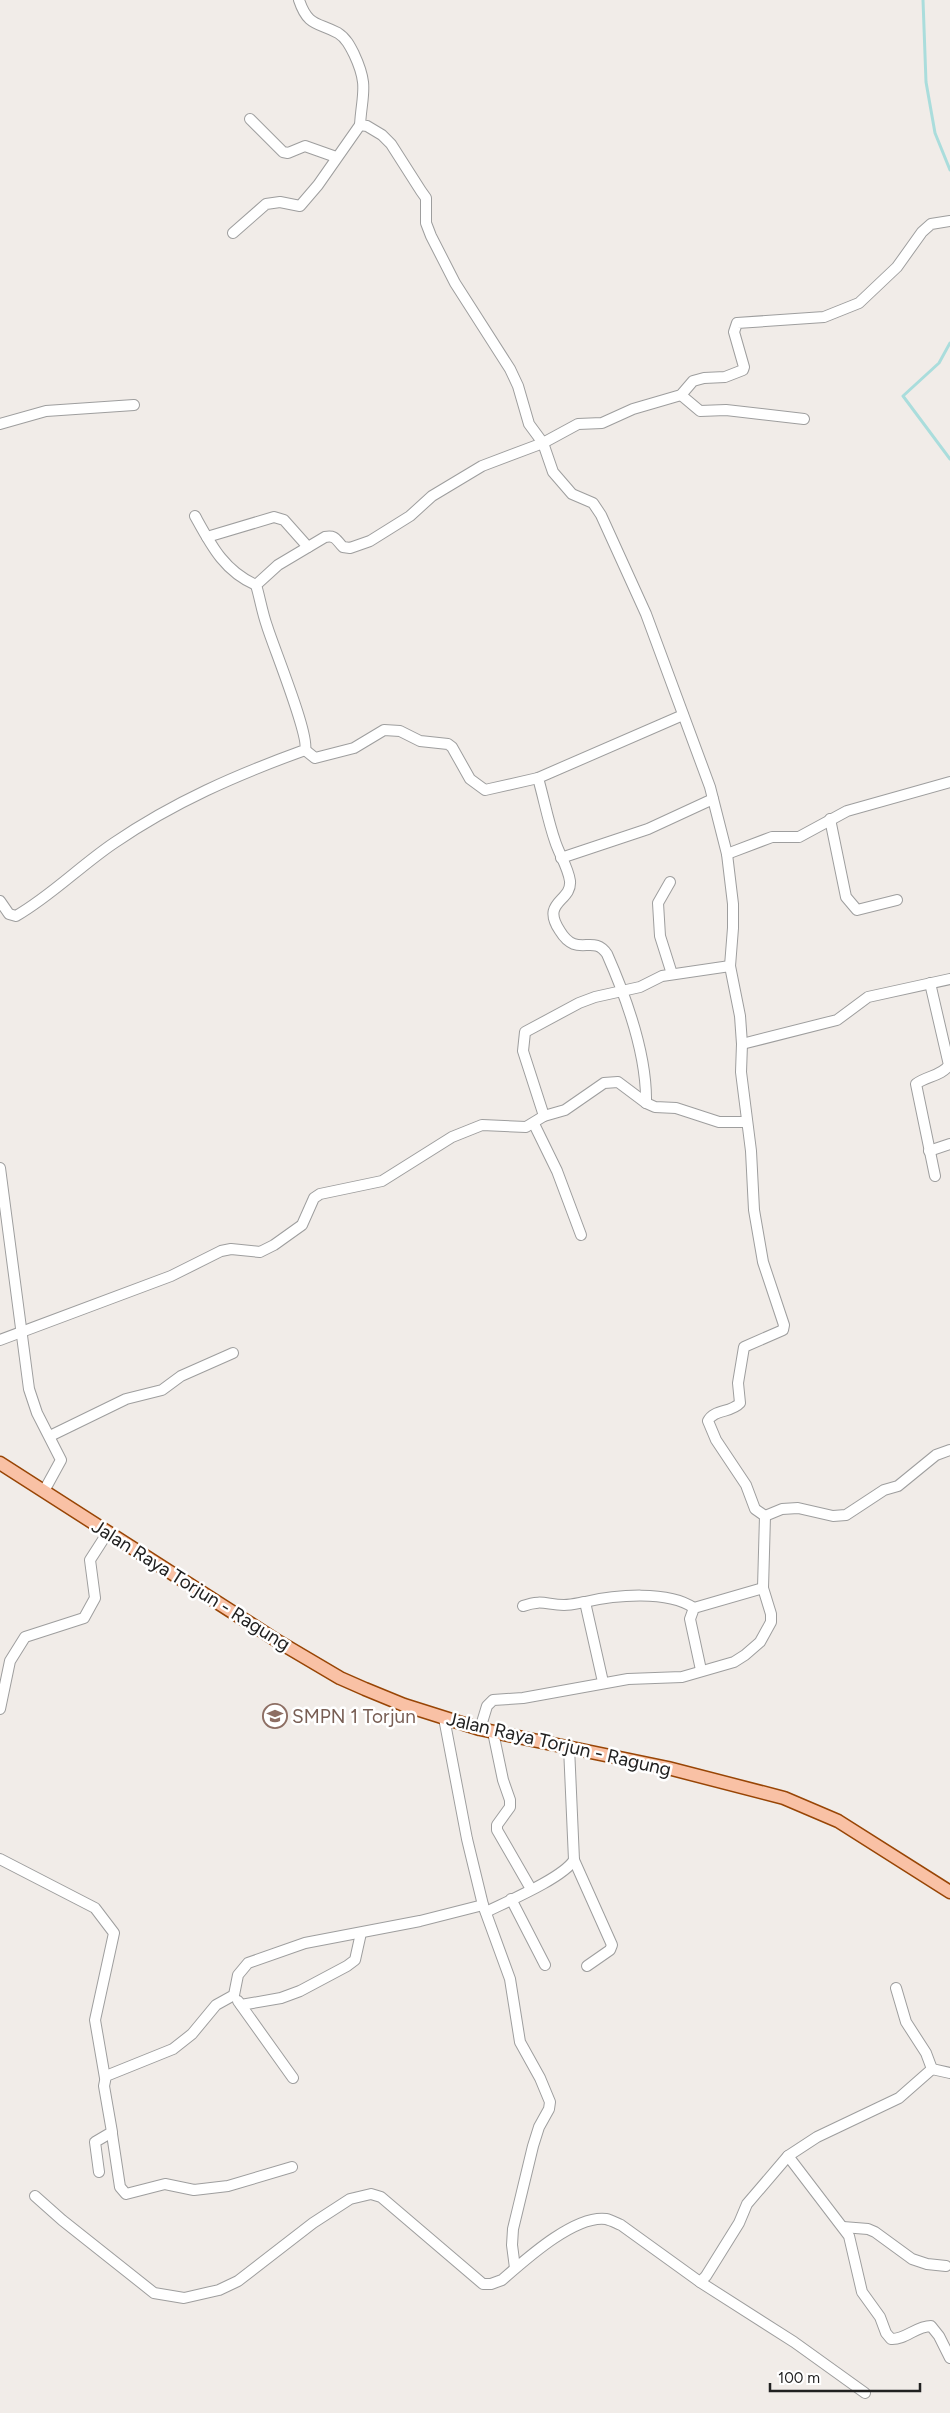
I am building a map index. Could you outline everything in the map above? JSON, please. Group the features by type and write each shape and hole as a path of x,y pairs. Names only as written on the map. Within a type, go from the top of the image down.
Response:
{"main road":[{"name":"Jalan Raya Torjun - Ragung","path":"0,1463 279,1642 340,1678 388,1699 480,1729 668,1768 784,1798 838,1821 950,1892"}],"street":[{"path":"233,233 266,204 280,202 300,206 318,185 360,125 365,83 353,53 344,38 336,32 320,27 311,20 305,14 299,0"},
{"path":"250,119 282,152 288,153 304,146 336,157"},
{"path":"360,125 368,126 382,135 391,144 426,198 426,223 431,236 480,324 510,369 518,386 529,424 543,443 553,472 563,486 572,494 596,506 646,614 713,799 727,854 734,928 730,966 740,1016 741,1072 751,1151 754,1210 763,1262 784,1325 782,1330 743,1349 738,1383 740,1403 728,1411 713,1414 708,1420 716,1440 746,1485 755,1509 765,1516"},
{"path":"256,584 278,565 308,547 332,536 338,538 343,547 350,548 370,540 410,516 432,496 482,466 543,443 578,424 602,423 633,410 681,395 693,381 704,378 724,377 743,370 740,350 734,332 737,323 824,317 859,303 897,267 922,232 931,224 950,221"},
{"path":"681,395 700,411 726,410 804,419"},
{"path":"0,424 46,411 134,405"},
{"path":"195,516 222,562 229,569 256,584 268,631 306,742 305,750"},
{"path":"207,537 274,517 284,520 308,547"},
{"path":"305,750 315,758 325,756 354,748 384,730 394,730 420,741 448,744 452,747 470,779 484,790 538,778 683,715"},
{"path":"0,901 9,914 16,916 113,844 160,814 227,779 305,750"},
{"path":"538,778 555,841 570,880 570,887 565,896 555,904 554,916 556,924 567,940 573,945 578,947 593,944 604,949 622,992 646,1081 646,1103"},
{"path":"727,854 772,837 799,837 809,834 830,819 847,811 950,782"},
{"path":"562,858 648,829 713,799"},
{"path":"830,819 846,897 852,906 857,910 898,900"},
{"path":"670,882 658,903 660,936 672,974"},
{"path":"544,1116 523,1051 524,1032 579,1003 595,997 622,992 672,974 730,966"},
{"path":"742,1044 837,1020 868,997 950,979"},
{"path":"930,983 949,1065 945,1071 923,1078 916,1084 935,1176"},
{"path":"0,1340 171,1276 220,1251 231,1249 260,1252 274,1245 302,1225 312,1202 320,1194 382,1181 452,1137 482,1125 499,1124 526,1127 534,1124 544,1116 565,1110 592,1089 612,1081 624,1085 646,1103 655,1107 676,1108 719,1122 746,1122"},
{"path":"534,1124 557,1171 581,1235"},
{"path":"929,1151 950,1144"},
{"path":"0,1168 29,1389 37,1413 61,1460 44,1491"},
{"path":"50,1436 126,1399 162,1390 181,1376 233,1353"},
{"path":"765,1516 782,1509 798,1508 833,1516 846,1516 884,1490 898,1486 936,1454 950,1450"},
{"path":"480,1729 487,1706 493,1700 546,1694 603,1682 682,1677 700,1670 734,1662 760,1642 771,1622 771,1614 762,1588 765,1516"},
{"path":"0,1709 10,1661 24,1637 84,1618 95,1598 90,1560 108,1532"},
{"path":"523,1606 534,1602 546,1601 564,1605 603,1598 643,1596 678,1599 694,1608 762,1588"},
{"path":"585,1602 603,1682"},
{"path":"694,1608 690,1619 700,1670"},
{"path":"444,1718 467,1839 484,1908 510,1979 520,2042 540,2078 550,2102 549,2109 539,2127 533,2146 513,2229 512,2245 515,2268"},
{"path":"493,1732 503,1780 510,1800 510,1807 498,1825 497,1830 531,1889"},
{"path":"569,1748 574,1860 612,1945 610,1950 588,1966"},
{"path":"0,1859 95,1908 114,1933 95,2020 120,2187 126,2194 165,2184 194,2190 228,2186 292,2167"},
{"path":"293,2078 234,1995 238,1975 248,1963 305,1943 484,1908 511,1899 531,1889 568,1866 574,1860"},
{"path":"511,1899 545,1964"},
{"path":"241,2006 287,1996 347,1966 355,1960 361,1933"},
{"path":"896,1988 906,2022 926,2053 932,2068"},
{"path":"105,2078 109,2073 173,2049 192,2034 216,2005 234,1995"},
{"path":"703,2279 739,2223 747,2204 788,2156 818,2137 899,2098 932,2068"},
{"path":"932,2068 950,2073"},
{"path":"98,2172 95,2142 112,2134"},
{"path":"788,2156 843,2227 853,2247 862,2292 880,2317 886,2333 891,2339 896,2340 915,2330 930,2326 939,2336 950,2358"},
{"path":"35,2196 62,2220 154,2293 184,2298 220,2290 238,2281 313,2223 350,2199 371,2194 381,2197 483,2284 502,2280 515,2268 566,2232 584,2222 606,2220 621,2225 703,2279 866,2393"},
{"path":"843,2227 875,2232 912,2259 927,2264 946,2266"}],"waterway":[{"path":"923,0 926,82 935,133 950,170"},
{"path":"950,343 939,363 903,396 950,459"}],"place":[{"name":"SMPN 1 Torjun","path":"275,1716"}]}
